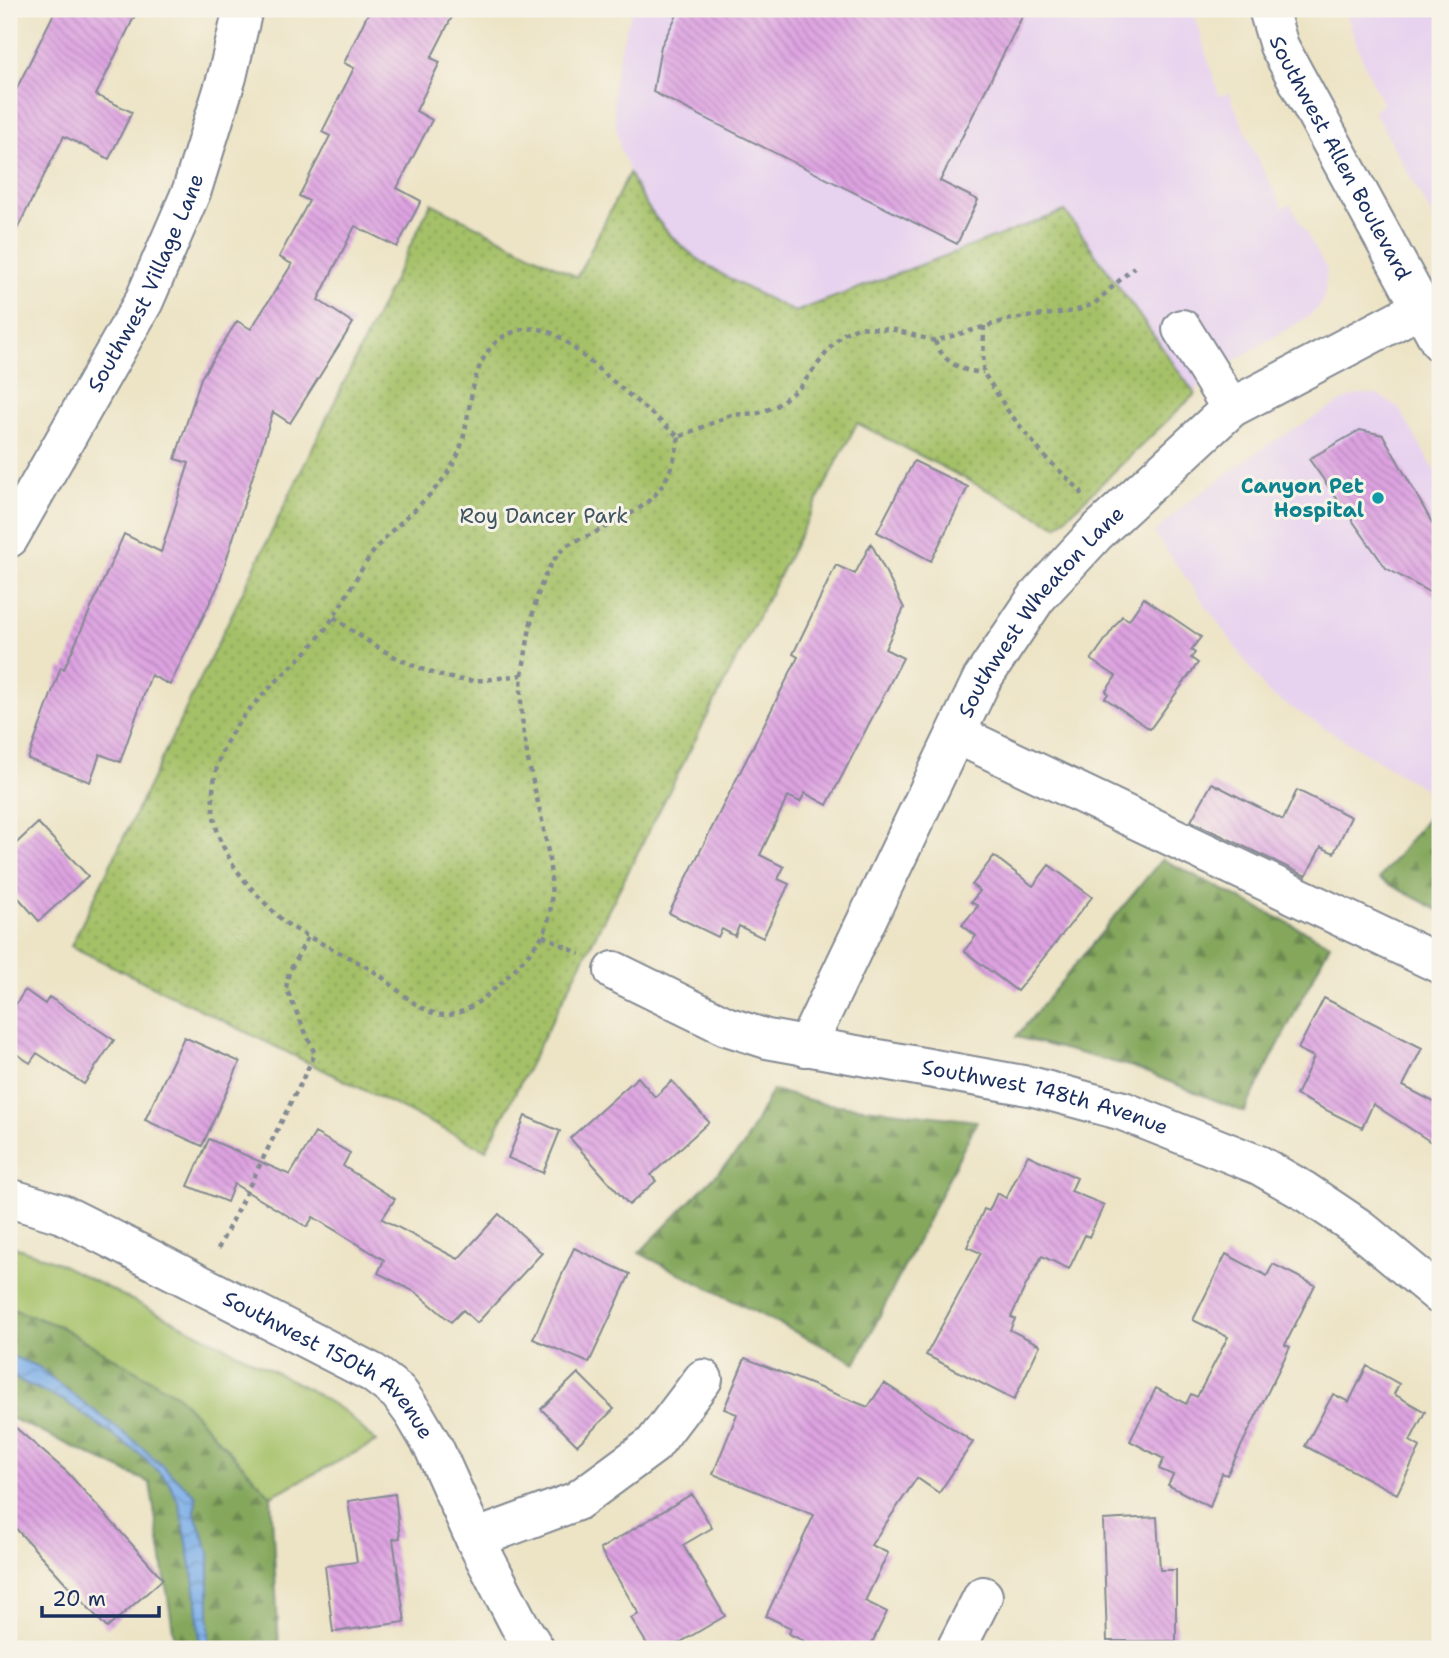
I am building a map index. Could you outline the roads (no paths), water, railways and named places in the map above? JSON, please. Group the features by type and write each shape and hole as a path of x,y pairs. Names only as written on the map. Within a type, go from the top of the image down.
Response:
{"street":[{"name":"Southwest Village Lane","path":"9,538 144,301 192,190 227,77 243,9"},
{"name":"Southwest Allen Boulevard","path":"1268,9 1279,46 1440,342"},
{"name":"Southwest Wheaton Lane","path":"806,1047 982,678 1037,597 1091,537 1231,408 1421,308"},
{"path":"1182,329 1231,408"},
{"path":"956,734 1440,964"},
{"name":"Southwest 148th Avenue","path":"614,971 726,1026 767,1039 1034,1087 1123,1111 1201,1141 1259,1165 1304,1191 1359,1228 1440,1295"},
{"name":"Southwest 150th Avenue","path":"9,1198 62,1214 373,1373 398,1392 434,1448 475,1539 535,1649"},
{"path":"475,1539 577,1501 653,1445 703,1379"},
{"path":"956,1649 983,1596"}],"water":[{"path":"9,1355 39,1367 137,1443 196,1496 195,1514 209,1552 209,1649 200,1649 197,1601 186,1537 179,1503 169,1482 141,1455 65,1401 9,1376"}],"place":[{"name":"Canyon Pet Hospital","path":"1378,498"}],"park label":[{"name":"Roy Dancer Park","path":"544,516"}]}
